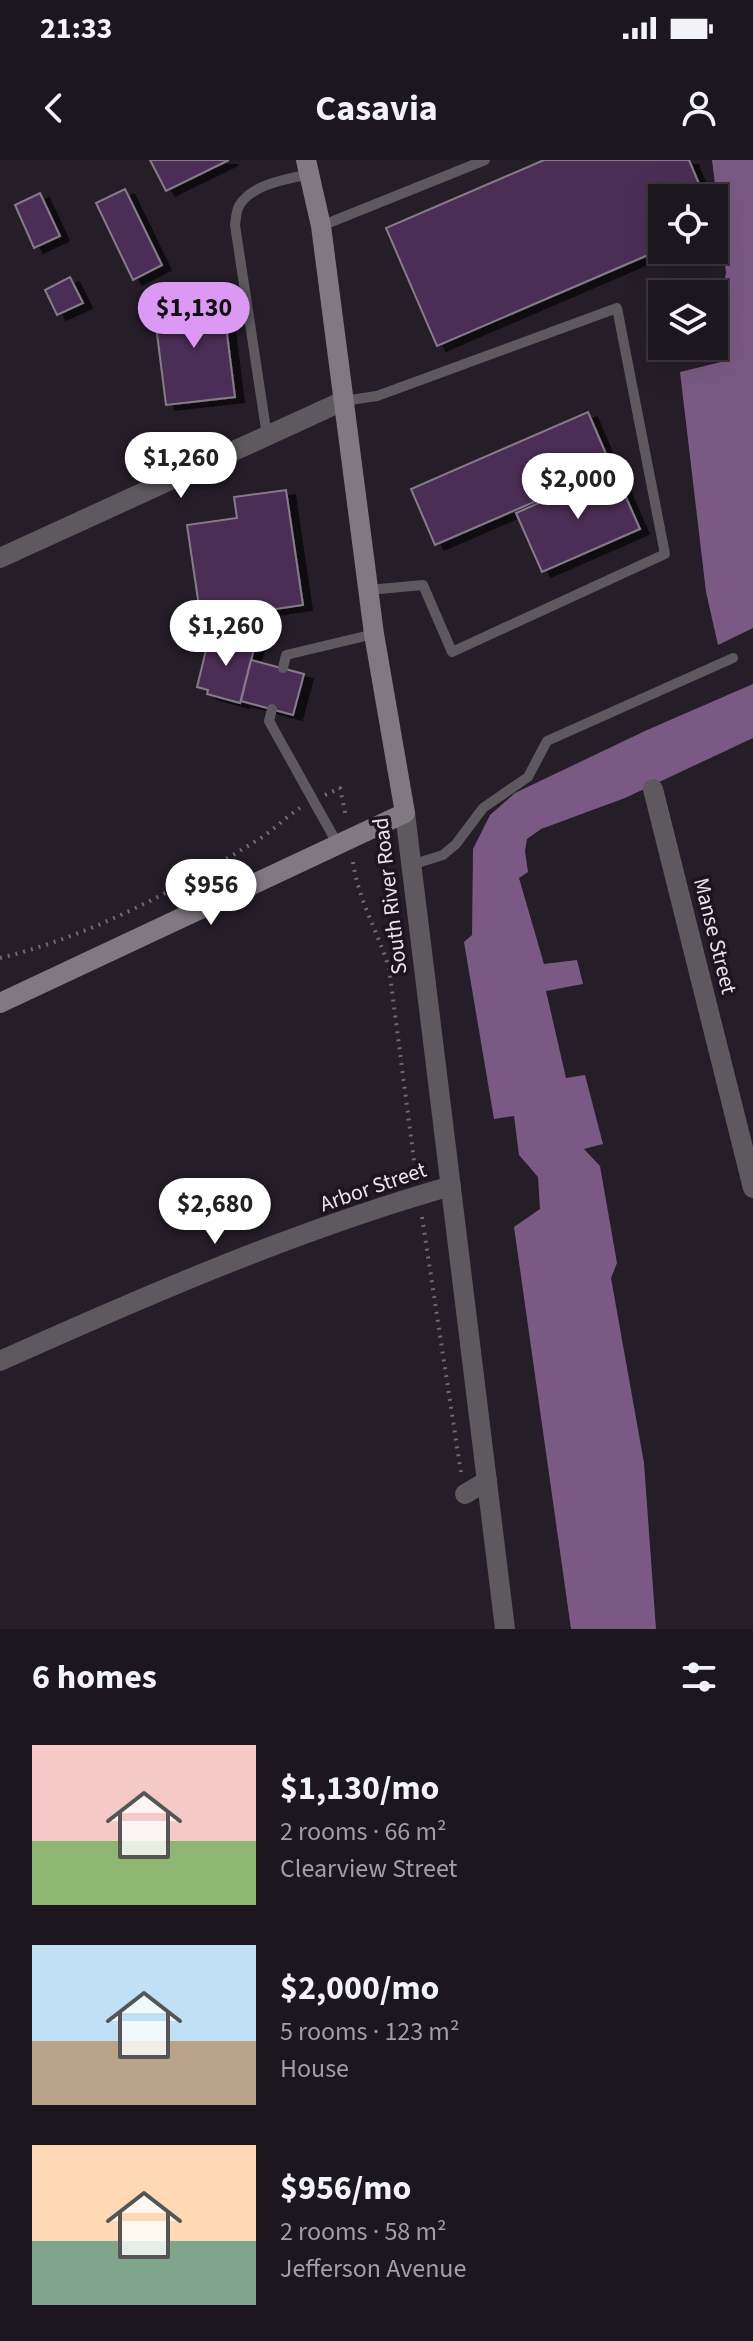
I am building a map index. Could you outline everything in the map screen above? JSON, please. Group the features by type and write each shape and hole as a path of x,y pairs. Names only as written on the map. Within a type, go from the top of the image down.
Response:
{"street":[{"name":"South River Road","path":"308,167 321,226 374,634 405,813 505,1629"},
{"path":"0,558 343,401"},
{"name":"Manse Street","path":"653,789 753,1188"},
{"path":"0,1003 405,813"},
{"name":"Arbor Street","path":"0,1361 135,1301 418,1195 451,1186"},
{"path":"465,1494 487,1481"}],"lane":[{"path":"321,226 485,160"},
{"path":"267,436 235,225 238,206 250,194 308,167"},
{"path":"343,401 377,396 617,308 665,554 452,652 423,585 368,590"},
{"path":"283,668 286,655 374,634"},
{"path":"411,865 443,855 456,844 483,808 528,777 547,741 733,658"},
{"path":"272,709 269,721 344,840"}],"path":[{"path":"328,793 340,788 344,840 356,886 389,968 418,1195 465,1494"},
{"path":"0,958 56,942 129,912 256,841 302,807"}],"shaded area":[{"path":"712,160 753,160 753,628 718,645 706,592 680,372 728,360 728,280 725,280 725,264 728,264 728,184 715,184"},
{"path":"753,684 753,738 625,798 541,829 527,839 528,872 519,878 544,964 577,960 583,984 546,991 566,1078 585,1075 603,1144 584,1149 600,1166 617,1263 611,1278 644,1463 656,1629 571,1629 514,1227 540,1209 538,1177 519,1155 514,1116 494,1119 464,942 472,935 473,849 490,815 515,793"}],"building":[{"path":"150,160 229,160 166,191"},
{"path":"544,160 689,160 699,184 648,184 648,255 437,346 386,228"},
{"path":"125,189 162,265 133,280 96,203"},
{"path":"40,193 60,236 34,248 15,205"},
{"path":"70,277 83,303 57,315 45,290"},
{"path":"222,294 235,397 166,405 153,302"},
{"path":"588,412 612,468 435,545 411,489"},
{"path":"614,470 640,529 542,572 516,513"},
{"path":"286,490 303,605 201,620 187,525 237,518 234,497"},
{"path":"210,634 255,645 240,703 207,694 208,690 197,687"},
{"path":"251,660 304,674 293,715 241,701"}]}
